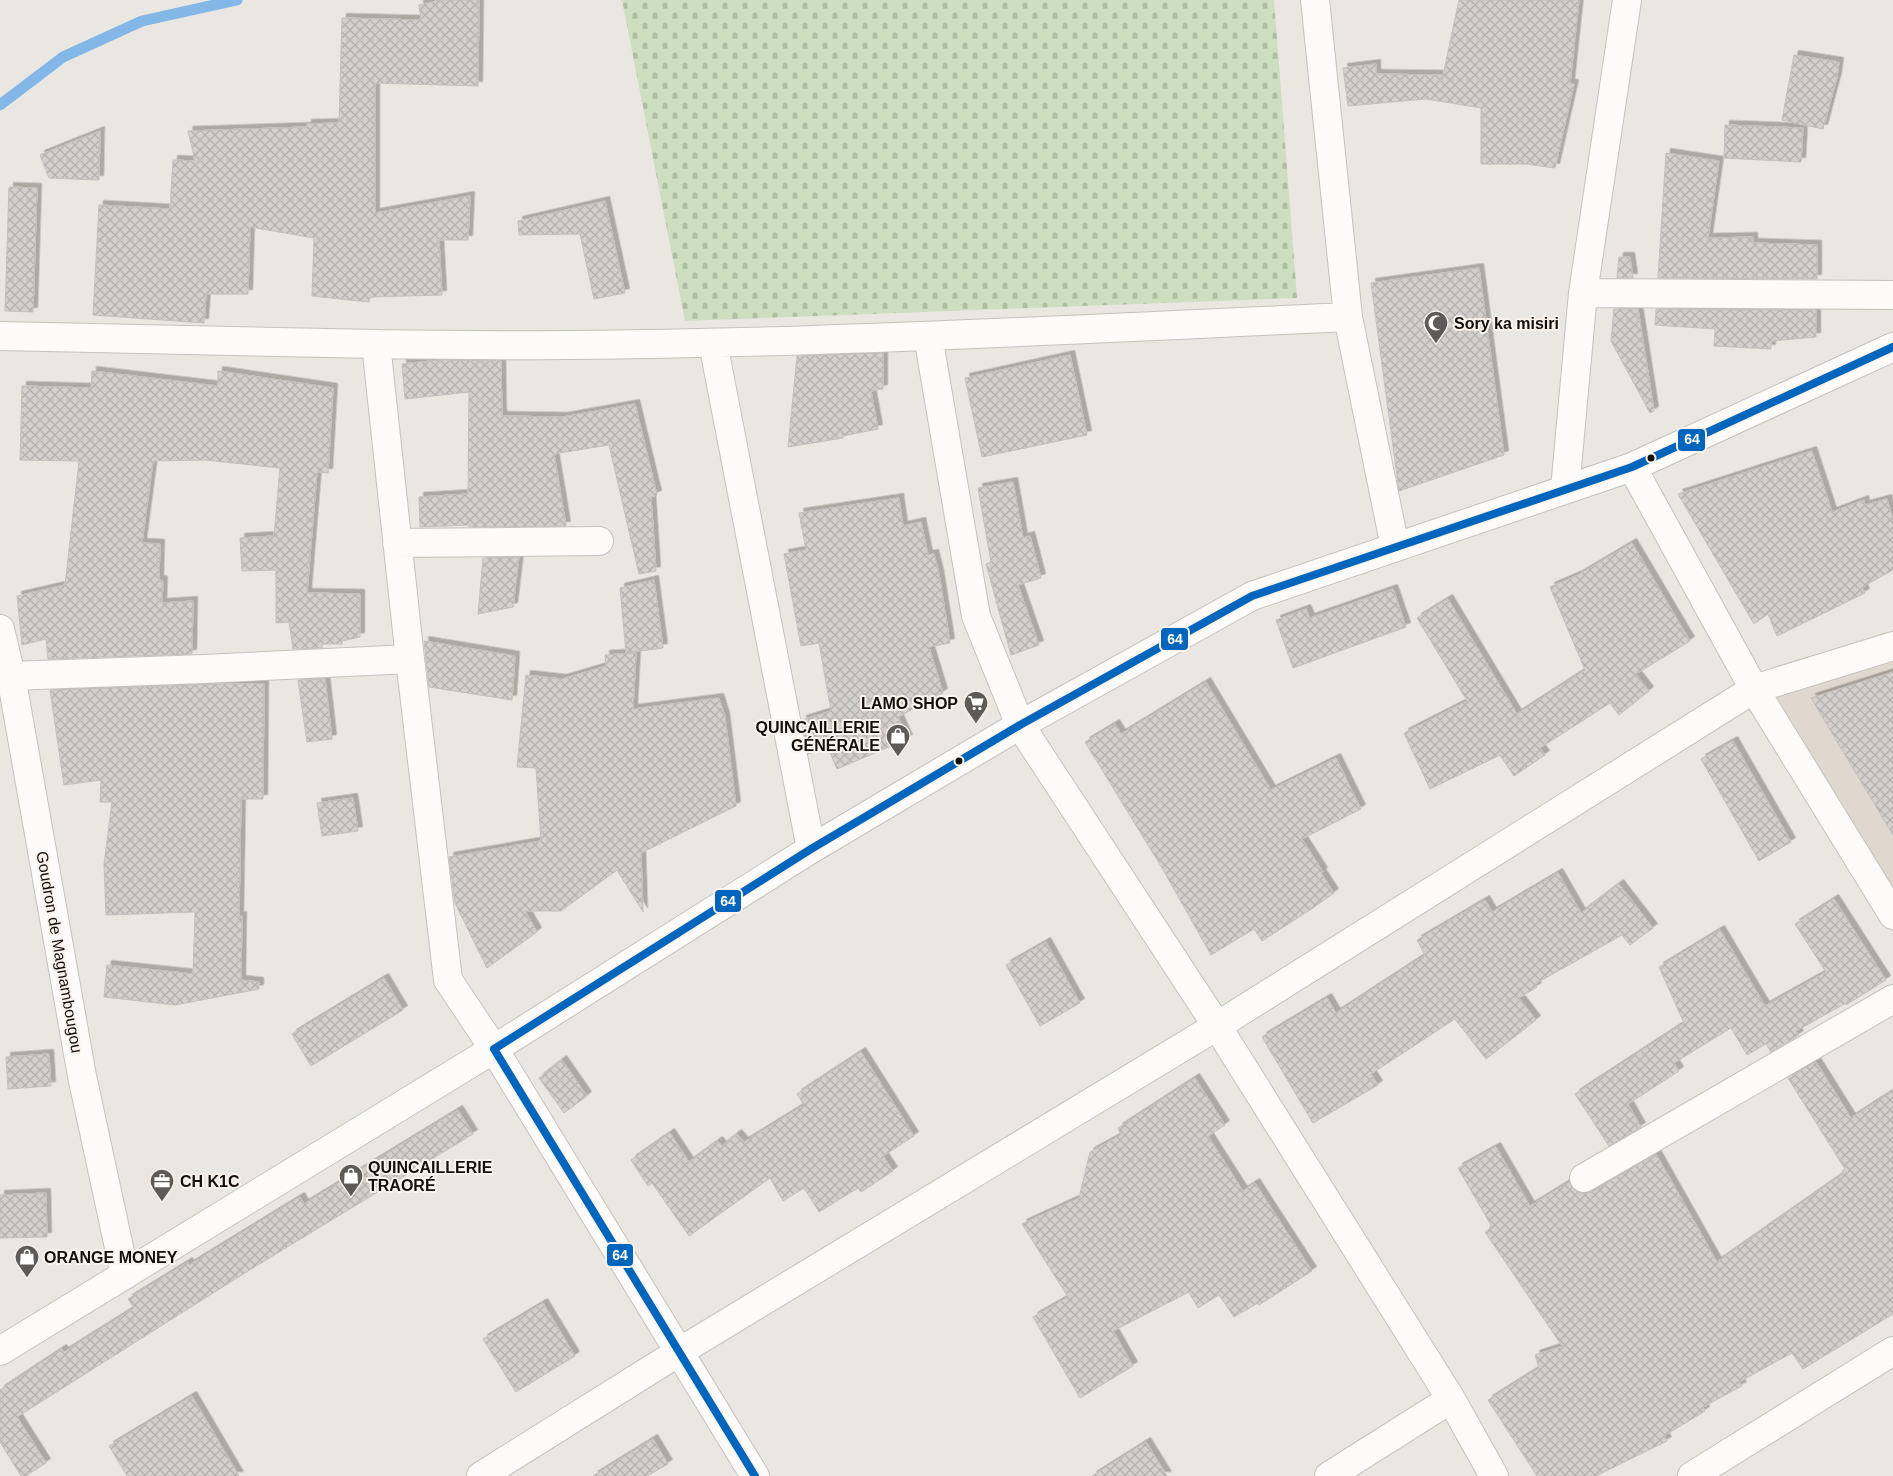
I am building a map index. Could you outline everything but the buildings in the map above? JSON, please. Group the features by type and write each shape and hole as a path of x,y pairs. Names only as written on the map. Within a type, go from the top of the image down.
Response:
{"street":[{"path":"1314,0 1348,317 1395,547"},
{"path":"1565,489 1583,293 1627,0"},
{"path":"1583,293 1893,295"},
{"path":"0,336 483,346 713,343 928,336 1348,317"},
{"path":"928,336 976,616 1020,725 1217,1026 1451,1399 1494,1476"},
{"path":"713,343 811,849"},
{"path":"376,344 410,659 448,980 494,1049 755,1476"},
{"path":"0,1351 494,1049 811,849 1020,725 1252,596 1632,467 1893,347"},
{"path":"1632,467 1754,689 1893,915"},
{"path":"397,543 598,541"},
{"name":"Goudron de Magnambougou","path":"0,629 11,676 82,1076 125,1275"},
{"path":"481,1476 679,1352 1217,1026 1754,689 1893,646"},
{"path":"11,676 410,659"},
{"path":"1584,1178 1893,999"},
{"path":"1692,1476 1893,1351"},
{"path":"1329,1476 1451,1399"}],"shaded area":[{"path":"1893,655 1893,893 1765,692"}],"green space":[{"path":"622,0 1274,0 1297,298 685,321"}],"waterway":[{"path":"0,105 63,57 142,21 237,0"}],"transit line":[{"name":"64","path":"755,1476 494,1049 811,849 1020,725 1252,596 1632,467 1893,347"}],"place":[{"name":"Sory ka misiri","path":"1436,344"},
{"name":"LAMO SHOP","path":"976,724"},
{"name":"QUINCAILLERIE GÉNÉRALE","path":"898,757"},
{"name":"QUINCAILLERIE TRAORÉ","path":"351,1197"},
{"name":"CH K1C","path":"162,1202"},
{"name":"ORANGE MONEY","path":"27,1278"}]}
